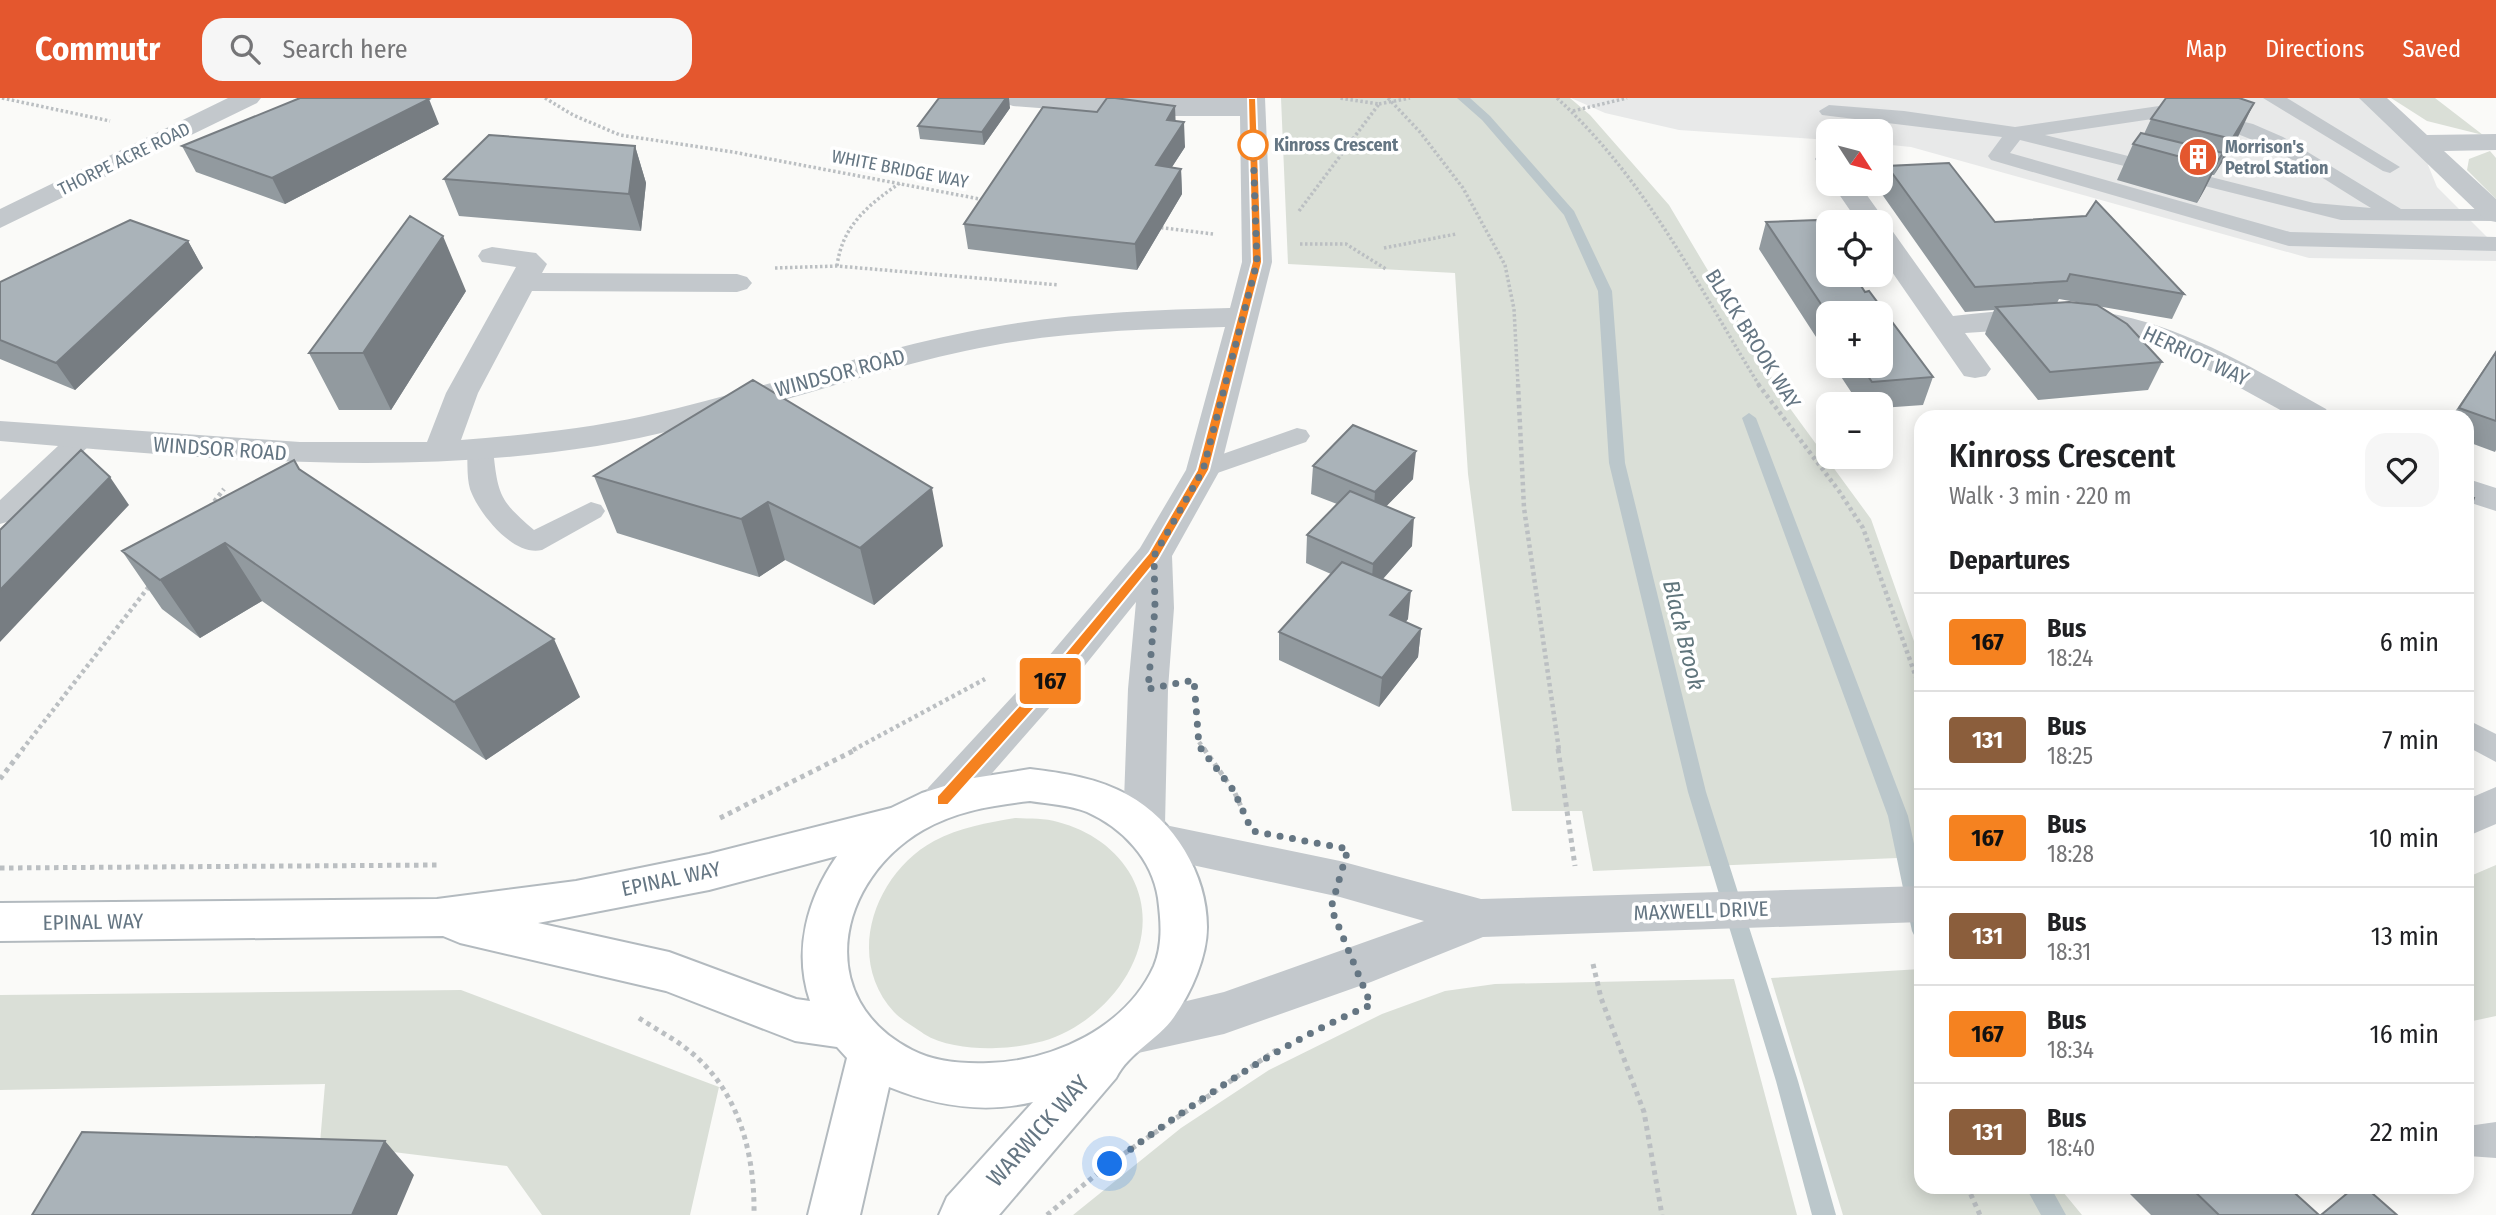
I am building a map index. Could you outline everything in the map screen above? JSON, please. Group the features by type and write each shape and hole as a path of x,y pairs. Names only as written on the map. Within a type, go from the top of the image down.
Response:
{"street":[{"name":"THORPE ACRE ROAD","path":"0,220 248,98"},
{"path":"943,800 1037,668 1154,556 1203,470 1257,262 1252,103 1144,108 1013,98"},
{"path":"2372,98 2496,214"},
{"path":"2418,143 2496,142"},
{"path":"1893,252 1975,369"},
{"path":"492,256 526,259 534,264 737,283"},
{"path":"440,452 462,393 534,264"},
{"name":"WINDSOR ROAD","path":"0,431 252,453 400,455 480,449 586,437 658,423 812,379 967,341 1124,319 1244,317"},
{"name":"HERRIOT WAY","path":"1945,326 2035,318 2092,319 2133,327 2171,340 2218,362 2303,410"},
{"path":"2474,492 2496,500"},
{"path":"1149,834 1148,689 1155,608 1154,556"},
{"path":"1120,1041 1059,1076 998,1088 938,1084 885,1062 860,1040 826,986 823,940 836,895 862,855 901,822 943,800 986,788 1030,785 1062,789 1112,806 1149,834"},
{"path":"2474,816 2496,804"},
{"name":"EPINAL WAY","path":"0,922 438,918 576,899 709,872 901,822"},
{"name":"MAXWELL DRIVE","path":"1149,834 1340,880 1481,918 1914,904"},
{"name":"WARWICK WAY","path":"965,1215 1120,1041 1157,1004 1176,970 1184,934 1183,900 1173,868 1149,834"},
{"name":"EPINAL WAY","path":"438,918 669,972 795,1020 860,1040"},
{"name":"MAXWELL DRIVE","path":"1120,1041 1224,1013 1356,968 1481,918"},
{"path":"834,1215 860,1040"}],"lane":[{"path":"2273,98 2390,167"},
{"path":"1829,111 1904,117 2015,133 2341,214 2496,214"},
{"path":"2398,215 2276,141 2216,120 2160,112 2015,133 1998,156 2268,235 2311,240 2496,244"},
{"path":"1203,470 1297,436"},
{"path":"0,515 82,438"},
{"path":"480,449 484,492 502,517 532,543 591,511"},
{"path":"2474,736 2496,750"}],"path":[{"path":"2,98 58,112 177,133"},
{"name":"WHITE BRIDGE WAY","path":"545,98 573,115 620,135 733,152 988,200"},
{"path":"1339,98 1379,104 1410,98"},
{"name":"BLACK BROOK WAY","path":"1557,98 1573,111 1643,190 1760,387 1849,503 1863,528 1914,671"},
{"path":"1573,111 1627,98"},
{"path":"1390,100 1420,132 1463,188 1505,265 1514,309 1524,508 1601,998 1644,1112 1662,1215"},
{"path":"1257,241 1290,225 1379,104"},
{"path":"837,266 842,234 872,203 901,183"},
{"path":"1155,227 1257,241 1346,244 1386,269"},
{"path":"1384,248 1456,234"},
{"path":"737,283 744,269 837,266 1063,286"},
{"path":"201,518 252,453"},
{"path":"0,779 159,572"},
{"path":"711,822 832,762 1037,668"},
{"path":"1198,732 1199,746 1234,791 1248,821"},
{"path":"0,868 452,865"},
{"path":"637,1017 701,1060 741,1120 755,1183 754,1215"},
{"path":"1046,1215 1110,1164 1188,1108 1286,1045"},
{"path":"1971,1194 1980,1215"}],"shaded area":[{"path":"1281,98 1570,98 1590,115 1669,205 1789,407 1816,444 1816,469 1834,469 1871,519 1914,641 1914,857 1593,871 1582,811 1512,811 1468,474 1455,273 1288,264"},
{"path":"1571,98 2372,98 2419,143 2437,187 2496,246 2496,261 2309,258 1911,147 1894,145 1894,119 1816,119 1816,139 1679,130 1605,113"},
{"path":"2391,98 2435,98 2483,135 2427,121"},
{"path":"2490,151 2496,158 2496,199 2467,170 2469,159"},
{"path":"1015,818 1048,820 1069,826 1081,830 1110,849 1132,877 1140,900 1143,922 1140,944 1132,966 1120,985 1088,1019 1068,1031 1051,1039 1014,1047 949,1044 924,1034 900,1018 879,990 871,967 869,943 873,918 882,895 913,855 954,832"},
{"path":"2496,865 2496,1016 2474,1021 2474,874"},
{"path":"1914,969 1914,1194 2065,1194 2082,1215 1843,1215 1771,978"},
{"path":"1734,979 1797,1215 1073,1215 1181,1128 1269,1070 1382,1014 1445,991 1495,984"},
{"path":"461,990 719,1087 690,1215 542,1215 507,1166 320,1143 325,1084 0,1090 0,995"}],"building":[{"path":"300,98 429,99 272,178 182,146"},
{"path":"939,98 1006,98 982,132 918,126"},
{"path":"1107,98 1175,106 1167,120 1184,122 1156,165 1181,169 1135,244 964,224 1043,107 1097,112"},
{"path":"2166,98 2239,98 2254,103 2232,139 2151,119"},
{"path":"2141,133 2223,153 2214,166 2133,144"},
{"path":"489,135 635,146 629,194 444,179"},
{"path":"1949,163 1995,222 2086,216 2096,201 2184,294 2070,274 2067,281 1975,287 1894,176 1894,166"},
{"path":"410,216 443,236 363,353 309,353"},
{"path":"130,220 188,241 56,363 0,340 0,282"},
{"path":"1816,220 1816,287 1862,287 1876,301 1819,301 1766,222"},
{"path":"2069,302 2097,305 2127,324 2162,362 2050,372 1996,307"},
{"path":"1893,323 1933,377 1872,382 1869,378 1893,378"},
{"path":"2496,352 2496,421 2474,413 2474,410 2459,408"},
{"path":"753,380 932,488 860,548 768,502 741,519 594,476"},
{"path":"1353,425 1416,451 1375,492 1313,466"},
{"path":"81,450 110,477 0,590 0,530"},
{"path":"294,460 299,469 554,639 454,702 225,543 160,580 122,551"},
{"path":"1350,491 1414,518 1373,564 1307,535"},
{"path":"1342,562 1411,591 1390,615 1421,629 1382,678 1279,632"},
{"path":"82,1132 385,1141 352,1215 32,1215"},
{"path":"2197,1194 2296,1194 2319,1215 2219,1215"},
{"path":"2346,1194 2373,1194 2397,1215 2321,1215"}],"waterway":[{"name":"Black Brook","path":"1463,98 1486,118 1570,214 1605,291 1617,463 1697,792 1787,1081 1824,1215"},
{"name":"Black Brook","path":"1749,418 1898,816 1914,893"},
{"name":"Black Brook","path":"2041,1194 2054,1215"}],"bus line":[{"name":"167","path":"943,800 1051,680 1154,556 1203,470 1257,262 1252,98"}],"place":[{"name":"Kinross Crescent","path":"1253,145"},
{"name":"Morrison's Petrol Station","path":"2198,157"}],"route":[{"path":"1110,1164 1262,1059 1325,1024 1371,1005 1331,908 1348,849 1252,831 1234,791 1199,746 1194,680 1148,689 1155,608 1154,556 1203,470 1257,262 1253,145"}]}
